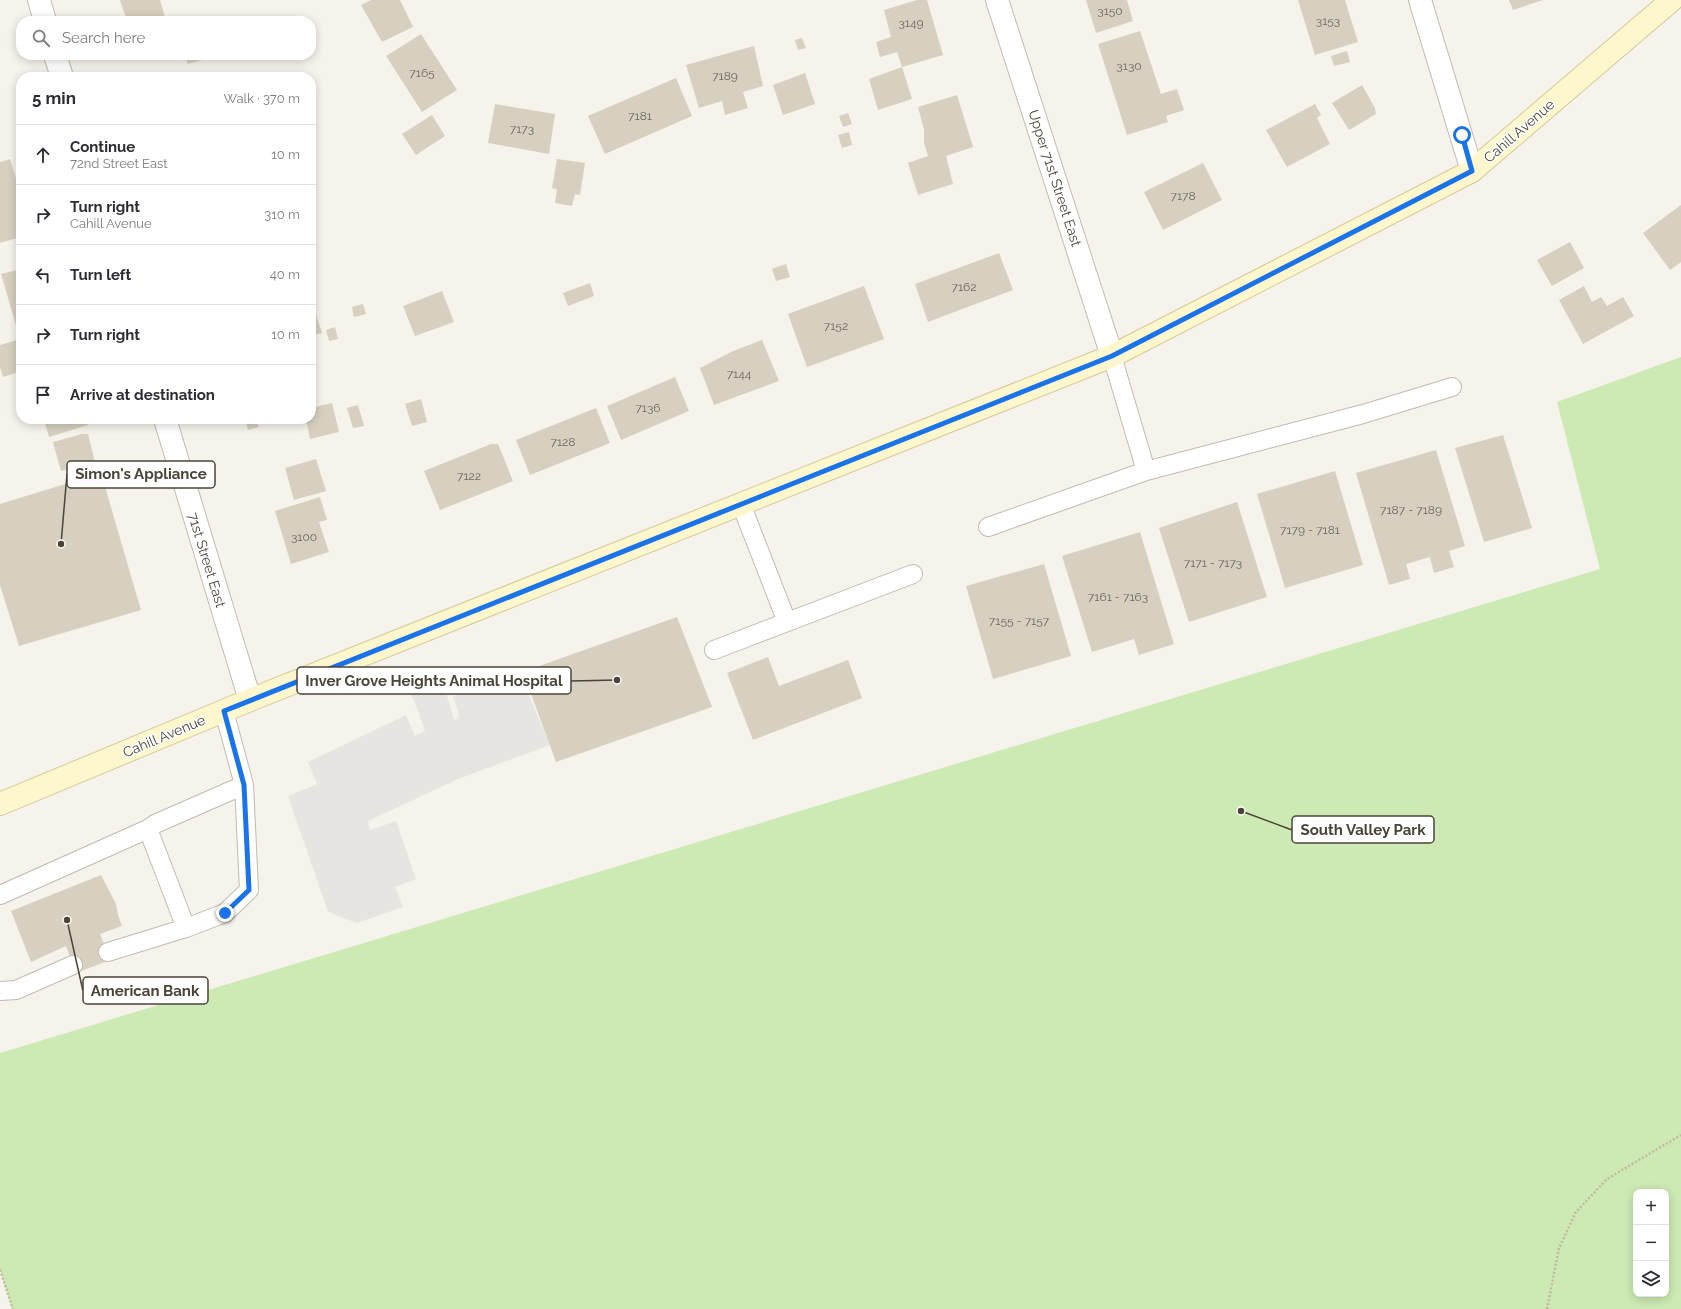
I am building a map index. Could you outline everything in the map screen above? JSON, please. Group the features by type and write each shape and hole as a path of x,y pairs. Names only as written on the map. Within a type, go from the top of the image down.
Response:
{"street":[{"path":"39,0 44,16"},
{"name":"Upper 71st Street East","path":"997,0 1112,356"},
{"path":"1420,0 1472,171"},
{"name":"Cahill Avenue","path":"2,799 1112,356 1472,171 1672,0"},
{"path":"57,60 60,72"},
{"name":"71st Street East","path":"167,424 250,700"}],"lane":[{"path":"1112,356 1146,471"},
{"path":"988,527 1146,471 1363,414 1452,387"},
{"path":"741,504 787,622"},
{"path":"714,650 913,574"},
{"path":"108,952 186,928 225,913 249,890 244,785 224,711"},
{"path":"0,895 244,785"},
{"path":"148,829 186,928"},
{"path":"0,991 16,990 73,965"}],"path":[{"path":"1546,1309 1559,1248 1576,1212 1607,1179 1681,1135"},
{"path":"0,1270 13,1309"}],"green space":[{"path":"1681,357 1681,1309 12,1309 0,1270 0,1053 1600,569 1557,402"}],"shaded area":[{"path":"518,670 550,745 458,779 368,821 370,830 396,821 416,879 395,887 403,907 357,923 328,912 288,796 317,784 308,762 406,715 415,736 425,731 413,698 407,689 441,675 454,720 460,717 453,697"}],"building":[{"path":"120,0 160,0 165,16 125,16"},
{"path":"371,0 400,0 413,27 382,42 361,5"},
{"path":"917,0 927,0 943,55 902,67 897,52 880,57 876,42 891,37 884,10"},
{"path":"1086,0 1127,0 1133,21 1096,33"},
{"path":"1298,0 1345,0 1358,42 1315,55"},
{"path":"1509,0 1543,0 1513,10"},
{"path":"1140,31 1161,94 1177,89 1184,110 1166,116 1168,122 1127,135 1098,44"},
{"path":"421,34 457,90 422,112 386,56"},
{"path":"802,38 806,48 798,50 795,40"},
{"path":"754,46 763,86 743,92 748,108 725,115 722,101 699,108 686,65"},
{"path":"1347,51 1350,62 1334,66 1331,56"},
{"path":"187,60 202,60 188,64"},
{"path":"902,67 912,99 878,110 869,79"},
{"path":"805,73 815,104 783,115 773,85"},
{"path":"676,78 692,116 605,154 588,116"},
{"path":"1362,85 1375,108 1376,114 1349,130 1332,103"},
{"path":"957,95 973,147 946,156 953,184 918,195 908,163 928,156 924,142 924,130 918,107"},
{"path":"495,104 555,114 549,154 488,143"},
{"path":"1315,104 1321,115 1317,118 1330,144 1287,167 1266,130"},
{"path":"848,113 852,124 843,127 839,116"},
{"path":"432,115 445,136 416,155 402,134"},
{"path":"849,132 852,145 842,148 838,135"},
{"path":"10,159 16,179 16,238 0,243 0,162"},
{"path":"557,159 585,163 580,195 575,194 572,206 555,203 557,189 552,188"},
{"path":"1203,163 1222,200 1163,230 1144,192"},
{"path":"1681,205 1681,262 1670,270 1643,233"},
{"path":"1570,242 1584,268 1552,286 1537,260"},
{"path":"999,253 1013,290 928,322 915,284"},
{"path":"786,264 790,277 776,281 772,269"},
{"path":"16,270 16,325 1,274"},
{"path":"590,283 594,296 568,306 563,293"},
{"path":"864,286 884,339 807,367 788,314"},
{"path":"1584,286 1592,302 1601,297 1607,306 1623,297 1634,316 1583,344 1559,300"},
{"path":"442,291 454,322 415,336 403,306"},
{"path":"363,304 366,314 354,317 352,307"},
{"path":"316,314 322,333 316,335"},
{"path":"335,327 338,339 329,341 326,330"},
{"path":"16,340 16,373 3,377 0,367 0,345"},
{"path":"762,340 779,381 714,405 700,368 731,352"},
{"path":"675,377 689,411 621,440 607,406"},
{"path":"421,399 427,422 412,426 405,404"},
{"path":"332,403 339,432 310,439 307,424 316,424 316,407"},
{"path":"358,405 364,426 353,428 347,408"},
{"path":"596,408 610,443 530,475 516,440"},
{"path":"45,424 88,425 49,437"},
{"path":"246,424 258,424 259,427 248,430"},
{"path":"82,434 88,434 95,462 61,471 53,442"},
{"path":"1503,435 1532,528 1484,542 1455,448"},
{"path":"491,444 498,444 513,481 440,510 424,471"},
{"path":"1436,450 1465,546 1449,551 1454,567 1434,573 1430,557 1406,564 1410,579 1389,585 1356,473"},
{"path":"316,459 326,491 294,500 285,468"},
{"path":"1335,471 1363,565 1285,588 1257,494"},
{"path":"101,473 141,610 19,646 0,585 0,504"},
{"path":"320,497 327,520 319,522 329,552 291,564 275,511"},
{"path":"1237,502 1267,597 1189,622 1159,528"},
{"path":"1140,532 1174,644 1139,655 1134,639 1092,652 1062,556"},
{"path":"1044,564 1071,656 993,679 966,586"},
{"path":"677,617 712,707 556,762 530,691 536,689 528,670"},
{"path":"768,657 779,686 848,660 862,698 753,740 727,673"},
{"path":"101,875 116,904 122,926 100,934 110,960 76,973 66,946 31,962 11,911"}],"place":[{"name":"Simon's Appliance","path":"61,544"},
{"name":"Inver Grove Heights Animal Hospital","path":"617,680"},
{"name":"South Valley Park","path":"1241,811"},
{"name":"American Bank","path":"67,920"}],"route":[{"path":"225,913 249,890 244,785 224,711 1112,356 1472,171 1462,135"}]}
